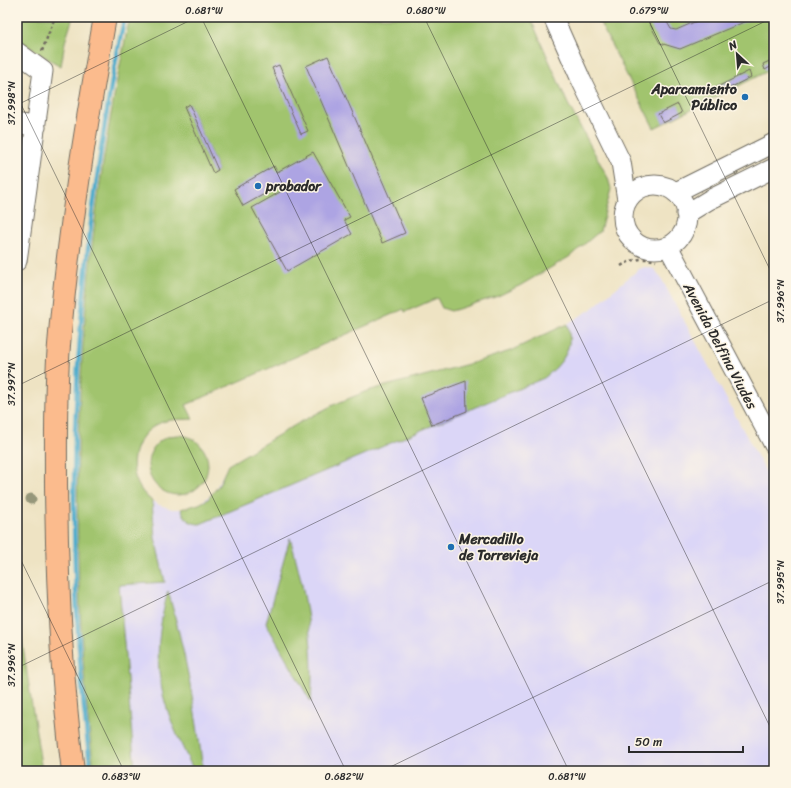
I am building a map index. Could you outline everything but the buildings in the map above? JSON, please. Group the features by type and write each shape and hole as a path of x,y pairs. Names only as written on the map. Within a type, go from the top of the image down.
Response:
{"highway":[{"path":"73,771 68,737 57,559 56,443 59,347 73,214 85,132 105,17"}],"street":[{"path":"553,17 582,82 621,162 627,200"},
{"path":"17,52 43,71 17,261"},
{"path":"17,123 36,127"},
{"path":"676,192 774,143"},
{"path":"621,162 649,186"},
{"path":"686,214 709,200 774,168"},
{"path":"649,186 663,186 676,192 685,206 686,214 686,220 682,233 678,238 668,246 649,248 632,240 623,224 624,207 627,200 636,191 649,186"},
{"name":"Avenida Delfina Viudes","path":"668,246 774,445"}],"path":[{"path":"36,66 55,17"}],"shaded area":[{"name":"Mercadillo de Torrevieja","path":"645,267 654,269 660,276 774,487 774,771 135,771 119,585 130,584 137,484 147,497 159,505 172,509 186,509 199,504 214,492 228,465 297,424 333,405 367,391 476,362 510,351 567,324 590,310 639,269"}],"green space":[{"path":"22,17 73,17 65,42 61,66 41,55 17,38 17,32"},
{"path":"130,17 530,17 568,104 608,178 611,189 600,231 569,257 521,285 498,296 451,311 442,308 437,298 405,312 404,309 186,405 193,419 165,421 156,425 147,432 135,451 133,462 134,472 137,483 143,493 152,501 155,538 165,582 119,585 135,771 94,771 84,677 79,582 78,487 80,392 87,298 97,204 112,110","holes":["189,104 218,170 213,173 184,107"]},
{"path":"597,17 774,17 774,68 654,128"},
{"path":"23,305 17,428 17,307"},
{"path":"567,324 569,333 568,348 561,361 544,378 200,524 190,522 181,509 199,504 208,499 219,485 228,465 297,424 333,405 367,391 476,362 510,351"},
{"path":"172,435 184,435 195,440 203,448 208,459 206,477 195,490 184,495 172,495 161,490 153,482 148,471 148,459 153,448 161,440"},
{"path":"17,520 18,614 42,771 17,771"},
{"path":"290,538 301,579 308,619 312,660 311,702 266,623"},
{"path":"168,591 180,635 189,680 203,771 194,771 182,747 166,704 161,684 158,664 159,642 162,618"}],"waterway":[{"path":"91,771 77,621 74,471 76,396 88,246 106,113 125,17"}],"place":[{"name":"Aparcamiento Público","path":"745,97"},
{"name":"probador","path":"258,186"},
{"name":"Mercadillo de Torrevieja","path":"451,547"}]}
